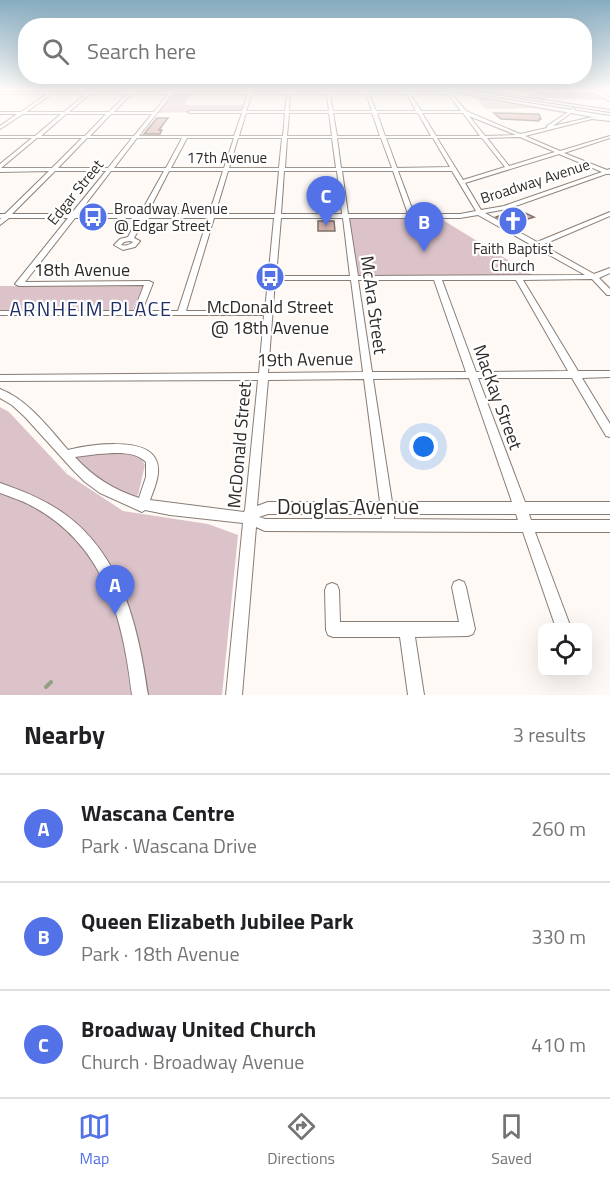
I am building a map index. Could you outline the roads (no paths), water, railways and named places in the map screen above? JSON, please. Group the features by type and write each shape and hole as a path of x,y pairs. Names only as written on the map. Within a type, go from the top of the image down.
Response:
{"street":[{"path":"0,168 53,122"},
{"path":"0,223 4,214 53,170 100,122"},
{"name":"Edgar Street","path":"20,281 147,122"},
{"path":"181,313 240,122"},
{"name":"McDonald Street","path":"234,695 248,516 264,376 286,122"},
{"name":"McAra Street","path":"333,122 388,526"},
{"path":"379,122 412,214"},
{"path":"426,122 479,212 594,277 610,293"},
{"path":"472,122 508,168"},
{"path":"488,122 608,171"},
{"path":"544,131 556,122"},
{"path":"569,122 574,123"},
{"path":"0,137 521,137 574,123"},
{"path":"130,239 185,137"},
{"path":"461,182 610,137"},
{"name":"17th Avenue","path":"0,168 53,170 453,169"},
{"name":"Broadway Avenue","path":"4,214 479,212 505,208 608,171"},
{"path":"536,245 610,214"},
{"path":"273,278 594,277 610,270"},
{"name":"MacKay Street","path":"436,278 563,623"},
{"path":"518,278 610,433"},
{"name":"18th Avenue","path":"20,281 19,284 149,284 137,313"},
{"path":"0,313 269,313"},
{"name":"19th Avenue","path":"0,378 610,374"},
{"path":"0,393 31,414 92,482 122,498 142,506 248,516"},
{"path":"66,454 82,450 142,451 150,459 152,469 142,506"},
{"path":"0,488 37,502 54,512 70,525 102,563 126,616 136,656 140,695"},
{"name":"Douglas Avenue","path":"248,516 268,508 610,508"},
{"name":"Douglas Avenue","path":"248,516 266,525 610,526"},
{"path":"332,590 333,630 468,629 459,587"},
{"path":"406,630 416,695"}],"waterway":[{"path":"46,687 51,682"}],"place":[{"name":"Broadway Avenue @ Edgar Street","path":"93,217"},
{"name":"Faith Baptist Church","path":"513,221"},
{"name":"Broadway United Church","path":"326,226"},
{"name":"Queen Elizabeth Jubilee Park","path":"424,252"},
{"name":"McDonald Street @ 18th Avenue","path":"270,277"},
{"name":"Wascana Centre","path":"115,615"}],"district":[{"name":"ARNHEIM PLACE","path":"91,308"}]}
